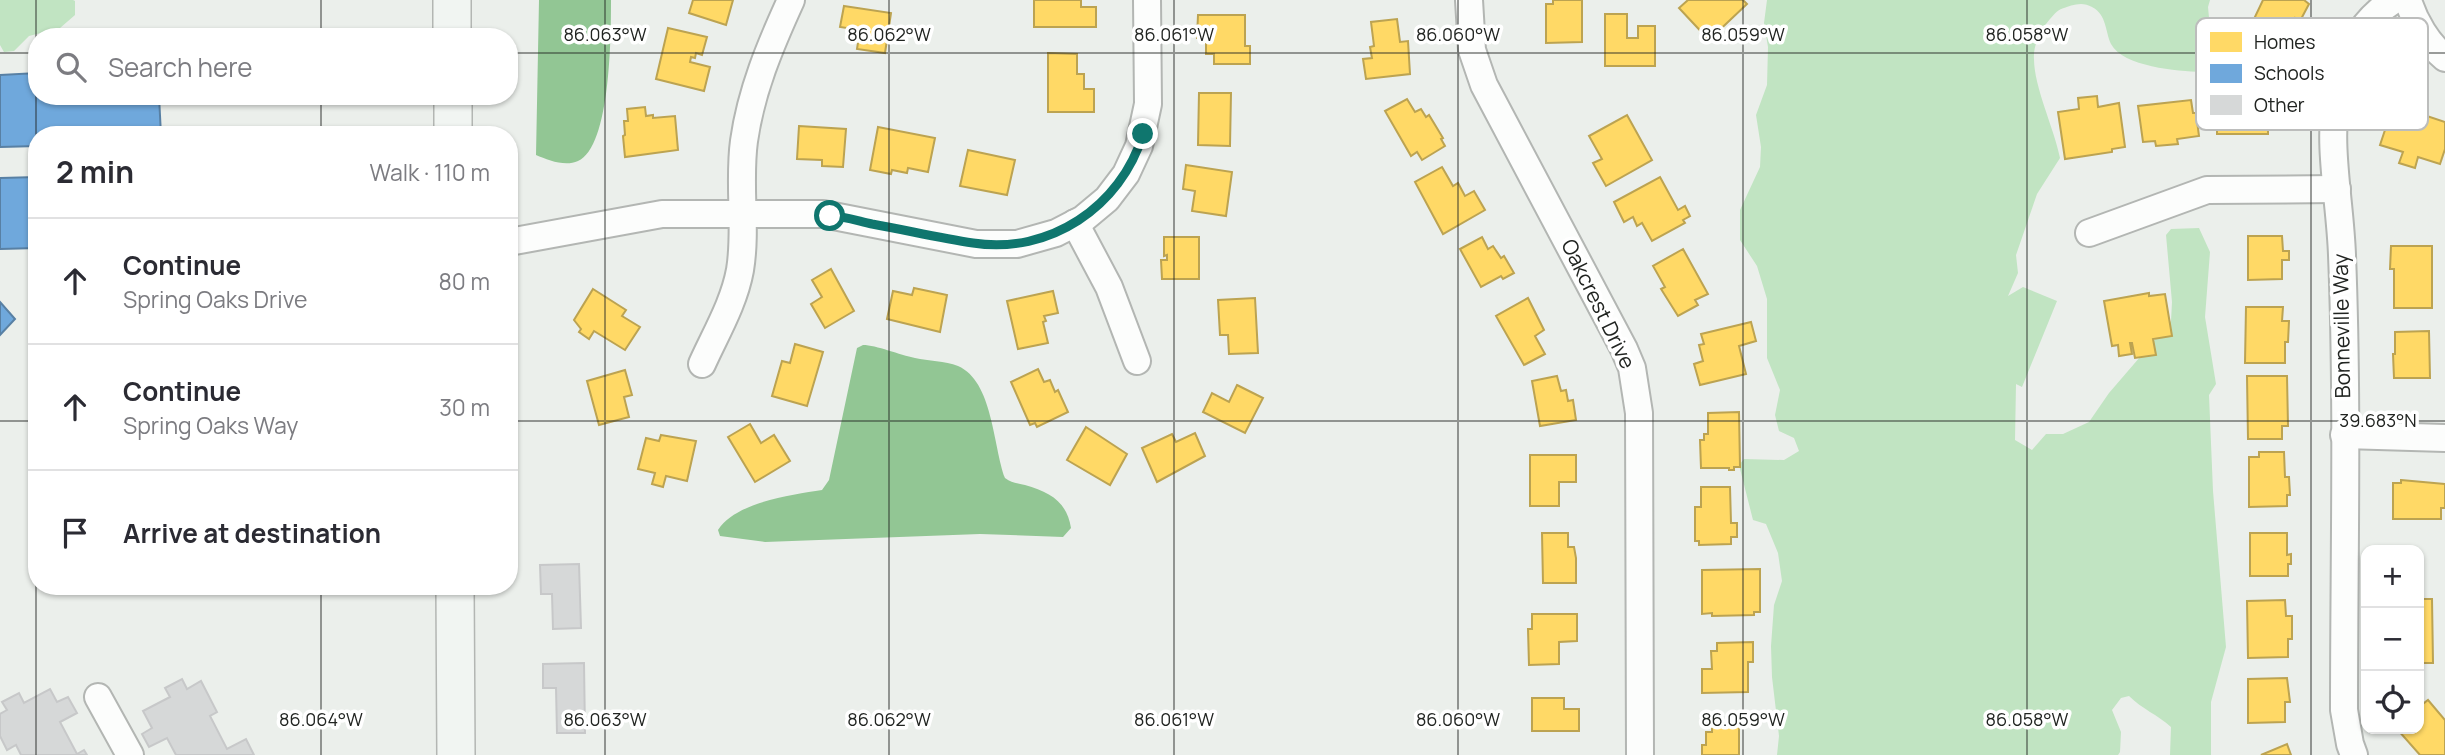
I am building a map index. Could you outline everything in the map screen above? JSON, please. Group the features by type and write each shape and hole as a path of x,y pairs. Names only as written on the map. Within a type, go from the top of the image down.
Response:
{"main road":[{"path":"452,0 452,28"},
{"path":"453,105 453,126"},
{"path":"455,595 456,755"}],"street":[{"path":"702,364 735,291 741,258 743,144 751,100 764,61 791,0"},
{"path":"518,240 662,214 837,216 976,244 1017,244 1056,233 1092,212 1114,191 1126,174 1139,146 1148,104 1147,0"},
{"name":"Oakcrest Drive","path":"1469,0 1472,50 1484,85 1632,368 1639,413 1640,755"},
{"name":"Bonneville Way","path":"2369,18 2394,0"},
{"path":"2408,0 2414,18"},
{"path":"2428,37 2445,58"},
{"name":"Bonneville Way","path":"2333,130 2342,254 2344,710 2354,755"},
{"path":"2088,233 2207,190 2337,190"},
{"path":"1074,223 1109,287 1137,361"},
{"path":"2344,435 2445,438"},
{"path":"98,697 130,755"}],"shaded area":[{"path":"0,0 75,1 75,15 60,28 28,28 28,37 14,51 4,52 0,45"},
{"path":"539,0 611,0 609,62 603,113 589,151 573,163 557,162 536,155"},
{"path":"1767,0 2210,0 2209,18 2196,18 2196,72 2139,63 2117,52 2111,44 2100,14 2088,5 2077,4 2061,9 2043,27 2034,50 2035,70 2060,158 2037,194 2016,255 2018,273 2008,296 2023,287 2057,301 2022,387 2016,384 2015,440 2032,450 2046,434 2063,434 2089,422 2109,393 2171,321 2172,302 2166,235 2171,229 2199,228 2210,252 2205,317 2216,384 2209,395 2213,491 2226,647 2211,702 2211,755 2170,755 2171,727 2129,696 2121,698 2112,710 2121,732 2118,755 1777,755 1779,736 1771,646 1774,605 1782,581 1778,553 1766,524 1753,520 1739,465 1744,459 1784,460 1799,451 1794,438 1779,431 1775,415 1780,390 1767,358 1767,299 1757,266 1740,240 1740,210 1760,167 1761,147 1756,115 1767,85 1768,47 1764,23"},
{"path":"863,345 953,364 970,374 985,400 1005,478 1056,499 1066,511 1071,528 1063,537 980,534 765,542 720,536 718,530 726,520 751,506 780,497 822,490 829,480 857,348"}],"building: Homes":[{"path":"693,0 733,0 726,25 689,13"},
{"path":"1034,0 1081,0 1081,7 1096,7 1096,27 1034,27"},
{"path":"1553,0 1582,0 1582,42 1546,43 1546,4 1553,4"},
{"path":"1688,0 1743,0 1747,4 1709,40 1679,8"},
{"path":"2263,0 2304,0 2309,4 2302,18 2254,18"},
{"path":"844,6 891,13 885,53 857,49 860,30 840,27"},
{"path":"1605,14 1627,14 1627,38 1638,38 1638,26 1655,26 1655,66 1605,66"},
{"path":"1198,15 1245,15 1245,46 1250,46 1250,64 1214,64 1214,54 1206,54 1206,38 1197,38"},
{"path":"1397,19 1400,42 1408,41 1410,74 1366,79 1363,59 1372,58 1370,47 1374,46 1371,22"},
{"path":"668,28 707,37 702,55 696,53 690,62 710,67 704,91 656,79"},
{"path":"1048,53 1077,54 1077,74 1084,74 1084,89 1094,89 1094,112 1048,112"},
{"path":"1199,93 1231,93 1230,146 1198,145"},
{"path":"2097,96 2098,107 2119,103 2125,147 2112,149 2112,152 2065,159 2058,112 2079,109 2078,98"},
{"path":"1407,99 1415,112 1421,109 1426,117 1429,115 1445,146 1422,160 1417,152 1411,156 1385,111"},
{"path":"2191,100 2199,136 2177,139 2178,144 2156,146 2155,141 2143,142 2138,106"},
{"path":"645,107 646,116 675,116 678,150 625,157 623,136 624,121 628,121 627,109"},
{"path":"1627,115 1652,160 1606,186 1593,163 1602,159 1589,136"},
{"path":"2428,116 2445,122 2445,149 2440,164 2418,157 2415,168 2399,163 2403,152 2380,145 2385,130 2428,130"},
{"path":"799,126 846,129 843,167 822,166 822,160 797,159"},
{"path":"878,127 935,138 928,172 908,168 907,173 892,170 891,174 870,170"},
{"path":"2217,130 2268,130 2268,134 2217,134"},
{"path":"968,150 1015,160 1007,195 960,186"},
{"path":"1186,165 1232,172 1226,216 1192,211 1195,191 1183,189"},
{"path":"1442,167 1453,186 1458,183 1465,196 1474,191 1485,210 1443,234 1415,182"},
{"path":"1660,177 1678,210 1685,206 1690,216 1683,220 1685,223 1652,241 1642,223 1637,226 1633,217 1624,222 1614,202"},
{"path":"2248,236 2282,236 2283,251 2289,251 2289,260 2282,260 2282,279 2248,280"},
{"path":"1164,237 1199,237 1199,279 1162,279 1161,260 1167,260 1167,255 1164,256"},
{"path":"1482,237 1488,249 1493,246 1501,258 1504,256 1514,273 1503,279 1501,276 1481,287 1460,249"},
{"path":"2391,246 2432,246 2432,308 2394,308 2394,269 2390,269"},
{"path":"1683,249 1708,294 1695,300 1698,305 1678,316 1661,289 1665,287 1653,266"},
{"path":"831,269 854,311 825,328 811,304 822,297 812,280"},
{"path":"914,288 947,295 940,332 887,319 893,291 912,295"},
{"path":"593,289 626,310 622,316 640,327 625,350 594,331 589,339 579,332 581,329 574,320"},
{"path":"1053,291 1058,313 1044,316 1048,343 1018,349 1007,301"},
{"path":"2149,293 2149,296 2165,294 2172,336 2153,339 2156,355 2135,358 2130,343 2132,354 2119,356 2118,345 2112,346 2104,301"},
{"path":"1255,298 1258,353 1229,354 1228,335 1220,335 1218,300"},
{"path":"1528,298 1544,330 1535,336 1545,354 1524,365 1496,316"},
{"path":"2246,307 2283,307 2282,321 2289,321 2285,363 2245,363"},
{"path":"1751,322 1756,341 1739,346 1746,374 1700,385 1694,364 1703,361 1699,345 1704,344 1701,334"},
{"path":"2429,331 2430,378 2394,378 2395,332"},
{"path":"795,344 823,352 807,406 772,396 782,361 790,363"},
{"path":"1038,369 1044,382 1050,380 1055,392 1058,390 1068,412 1037,427 1035,423 1030,425 1011,382"},
{"path":"625,370 632,395 624,397 629,417 599,425 587,381"},
{"path":"1557,376 1561,391 1566,390 1568,401 1573,400 1576,420 1540,426 1532,381"},
{"path":"2247,376 2287,376 2288,426 2282,426 2282,439 2248,439"},
{"path":"1237,385 1263,398 1245,433 1203,412 1212,393 1229,402"},
{"path":"1739,412 1740,467 1734,467 1734,470 1701,468 1700,440 1704,440 1704,434 1708,434 1708,413"},
{"path":"750,424 761,443 774,435 790,461 755,482 728,437"},
{"path":"1086,427 1127,454 1110,485 1067,460"},
{"path":"1195,433 1205,456 1157,482 1142,448 1172,434 1176,442"},
{"path":"661,435 696,441 687,481 666,476 663,487 652,484 655,473 638,469 646,438 659,441"},
{"path":"2259,452 2284,452 2285,477 2289,477 2290,495 2287,495 2287,506 2249,507 2249,457 2259,457"},
{"path":"1530,455 1576,455 1576,482 1559,482 1559,506 1530,506"},
{"path":"2401,480 2445,484 2445,508 2441,508 2441,519 2393,519 2393,483 2401,483"},
{"path":"1701,487 1730,487 1731,523 1737,523 1737,537 1731,537 1731,544 1699,545 1699,541 1695,541 1695,507 1701,507"},
{"path":"1542,533 1568,533 1568,547 1574,547 1576,558 1576,583 1543,583"},
{"path":"2250,533 2287,533 2287,555 2291,554 2288,576 2250,576"},
{"path":"1760,569 1760,612 1754,612 1754,615 1702,614 1702,570"},
{"path":"2424,599 2432,599 2433,663 2424,663"},
{"path":"2285,600 2286,616 2292,616 2292,639 2288,639 2288,657 2248,658 2247,601"},
{"path":"1532,614 1577,614 1577,641 1559,642 1559,664 1529,665 1528,629 1532,629"},
{"path":"1753,642 1753,662 1748,662 1748,692 1702,693 1702,669 1712,669 1711,651 1717,651 1717,643"},
{"path":"2287,678 2290,702 2285,702 2285,722 2248,723 2248,679"},
{"path":"1532,698 1564,698 1564,709 1579,709 1579,731 1532,731"},
{"path":"2428,700 2445,720 2445,755 2420,755 2401,734 2424,734 2424,703"},
{"path":"1739,722 1739,755 1702,755 1702,745 1706,745 1706,732 1712,732 1712,723"},
{"path":"2287,744 2291,755 2261,755"}],"building: Schools":[{"path":"28,73 28,105 159,105 161,126 28,126 28,146 0,147 0,75"},
{"path":"28,177 28,248 0,249 0,178"},
{"path":"0,302 15,319 0,335"}],"building: Other":[{"path":"579,564 581,628 553,629 552,594 541,594 540,565"},
{"path":"584,663 585,733 557,733 556,688 543,688 543,664"},
{"path":"182,679 187,689 201,681 217,712 210,716 227,749 246,739 254,755 176,755 167,738 149,747 142,734 152,728 143,711 170,697 165,688"},
{"path":"50,689 57,702 68,697 77,713 60,722 77,754 84,750 87,755 21,755 16,745 7,750 0,736 0,714 7,710 2,702 19,693 24,703"}],"route":[{"path":"830,216 976,244 1017,244 1037,240 1083,219 1107,199 1126,174 1143,134"}]}
